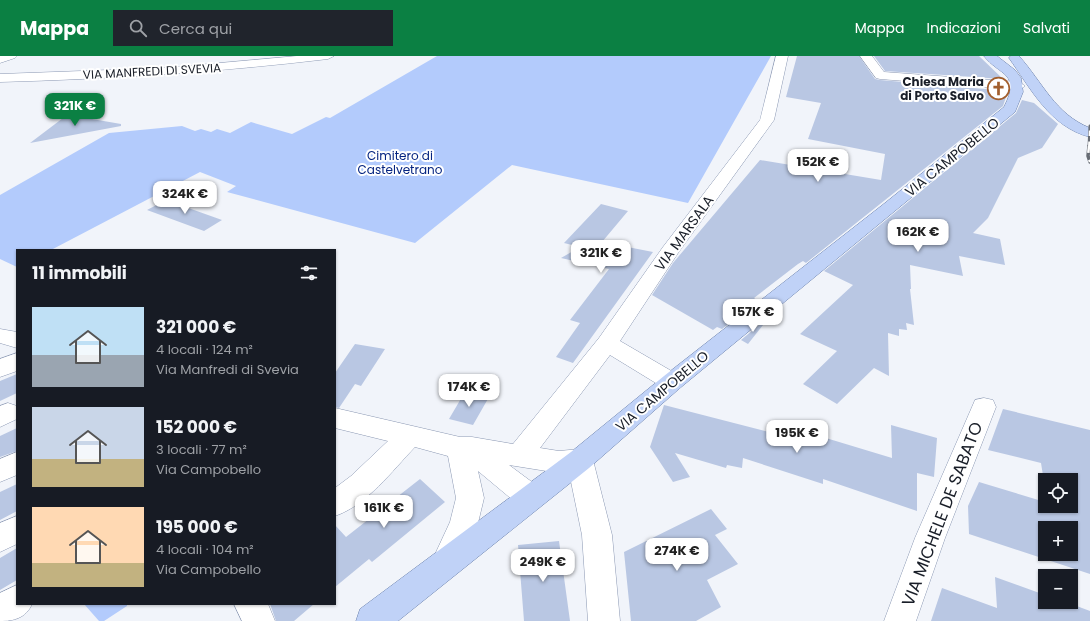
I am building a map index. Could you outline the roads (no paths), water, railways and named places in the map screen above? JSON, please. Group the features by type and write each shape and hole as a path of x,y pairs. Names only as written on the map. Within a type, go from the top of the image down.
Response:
{"main road":[{"path":"990,56 1013,74 1019,86"},
{"path":"1013,56 1027,70 1042,98 1052,109 1070,124 1090,133"},
{"name":"VIA CAMPOBELLO","path":"372,621 530,497 580,460 672,382 991,126 1010,109 1017,95 1019,86"}],"street":[{"path":"0,60 11,56"},
{"name":"VIA MANFREDI DI SVEVIA","path":"0,78 173,71 328,56"},
{"name":"VIA MARSALA","path":"519,456 607,343 670,251 768,120 782,56"},
{"path":"866,56 880,75 1019,86"},
{"path":"0,336 16,340"},
{"path":"607,343 672,382"},
{"path":"0,369 16,361"},
{"name":"VIA MICHELE DE SABATO","path":"900,621 930,538 984,406"},
{"path":"336,418 460,448 481,458 530,497"},
{"path":"336,503 361,484 410,436"},
{"path":"460,448 472,448 559,462 580,460 597,535 604,621"},
{"path":"446,563 464,523 470,498 460,448"},
{"path":"0,471 16,463"},
{"path":"0,538 16,530"},
{"path":"0,611 16,602"},
{"path":"251,605 259,621"}],"railway":[{"path":"1089,147 1090,126"},
{"path":"1089,146 1088,156 1090,162"}],"place":[{"name":"Chiesa Maria di Porto Salvo","path":"999,88"}],"park label":[{"name":"Cimitero di Castelvetrano","path":"400,162"}]}
